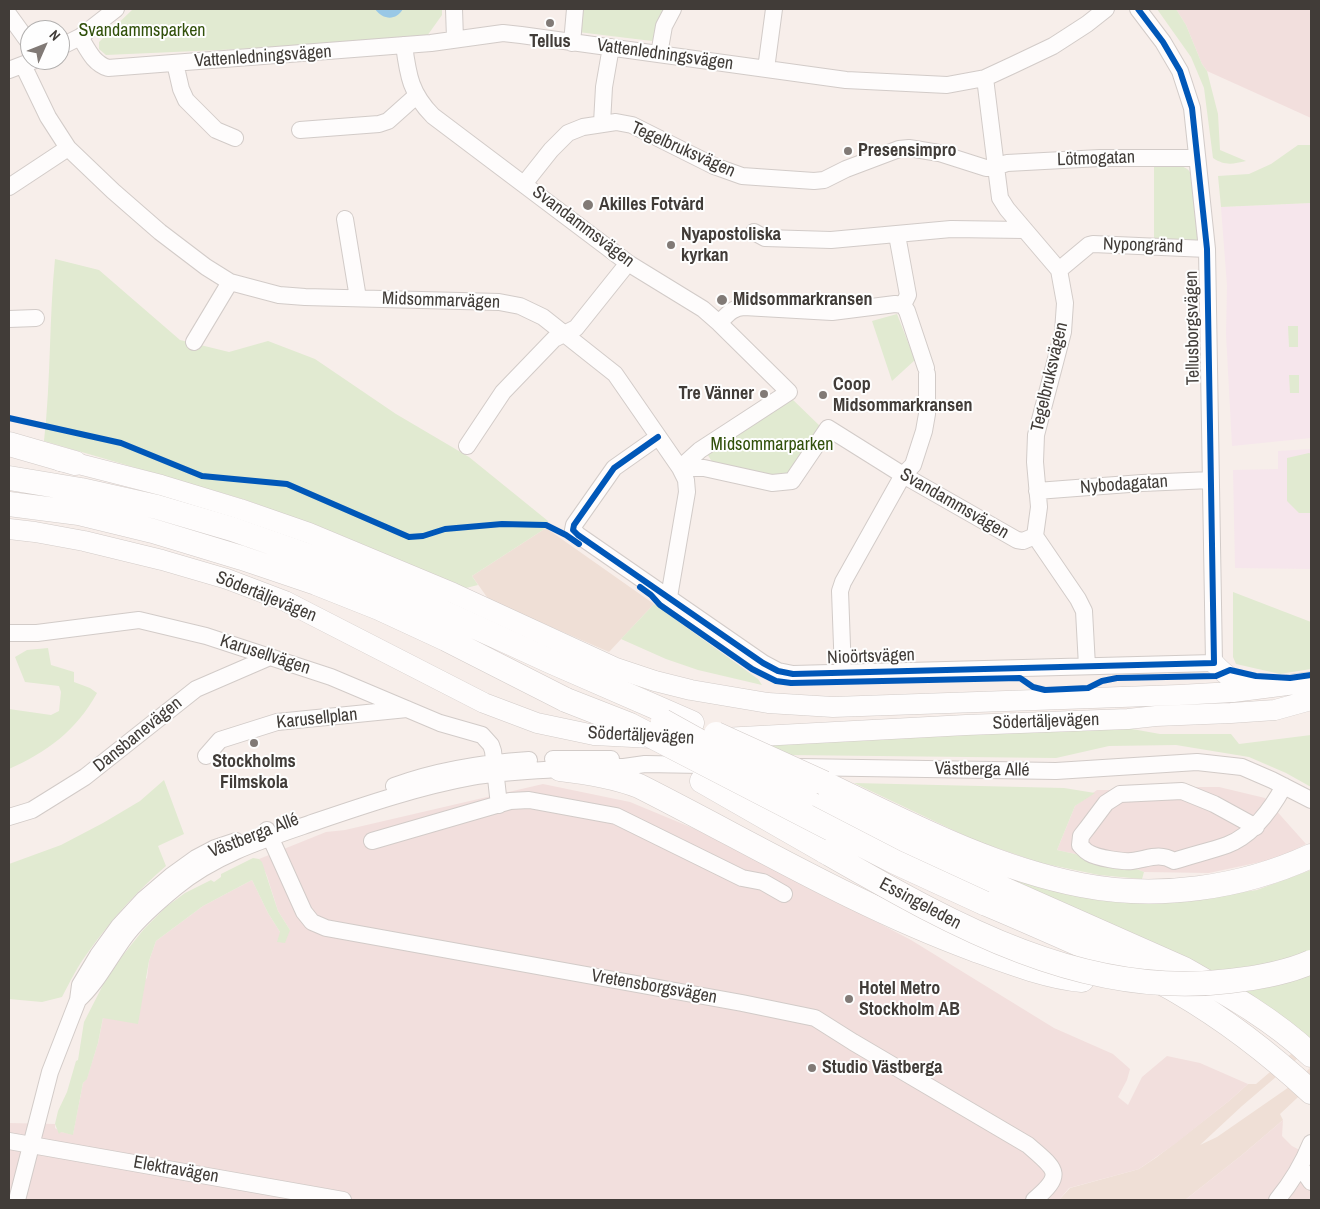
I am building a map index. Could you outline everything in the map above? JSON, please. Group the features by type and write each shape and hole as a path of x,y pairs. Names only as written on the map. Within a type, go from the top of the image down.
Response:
{"highway":[{"path":"9,444 76,463"},
{"path":"10,478 81,490 157,507 232,529 315,558 397,591 552,662 692,723 815,790 902,844 1184,969 1229,994 1311,1055"},
{"name":"Södertäljevägen","path":"9,504 79,513 152,531 316,583 379,608 446,639 566,700"},
{"path":"552,662 726,756 959,846 1035,873 1082,885 1164,891 1220,885 1278,870 1311,856"},
{"path":"566,700 630,725 879,854 1120,963 1176,991 1214,1014 1253,1042 1311,1092"},
{"name":"Essingeleden","path":"566,700 623,737 702,780 895,892 969,930 1016,950 1058,964 1119,979 1151,983 1215,983 1252,978 1298,968 1311,962"},
{"path":"560,769 620,779 639,786 813,878 935,936 1013,964 1076,979 1096,981 1119,979"}],"main road":[{"name":"Södertäljevägen","path":"9,454 76,463 161,485 240,509 301,530 452,593 616,668 655,681 731,698 768,703 832,707 1179,696 1233,692 1311,682"},
{"name":"Södertäljevägen","path":"9,529 84,541 162,560 227,579 286,601 484,703 536,723 594,735 697,740 966,725 1128,719 1275,710 1311,700"},
{"path":"1214,663 1234,681 1246,685 1289,685"},
{"path":"1275,710 1300,714 1311,713"}],"street":[{"path":"70,42 80,37 116,9"},
{"path":"454,9 455,40"},
{"path":"572,42 575,9"},
{"path":"659,54 664,26 673,9"},
{"path":"766,69 774,9"},
{"name":"Vattenledningsvägen","path":"80,37 94,61 108,68 404,45 503,33 846,80 914,85 947,85 985,78 1053,46 1106,9"},
{"name":"Tellusborgsvägen","path":"1138,9 1164,42 1180,71 1192,108 1196,158 1204,211 1207,249 1214,663"},
{"path":"9,15 20,30"},
{"name":"Svandammsvägen","path":"404,45 406,62 416,96 433,116 628,263 694,302 719,323 789,392 700,450 680,468"},
{"path":"602,123 604,87 611,47"},
{"name":"Vattenledningsvägen","path":"176,64 180,88 186,100 216,130 235,138"},
{"name":"Midsommarvägen","path":"25,70 48,116 68,148 160,232 206,267 230,282 279,294 305,297 510,303 544,316 616,374 680,468 686,480 687,492 669,597"},
{"path":"985,78 1000,198 1024,230 1059,270"},
{"path":"300,130 379,124 388,121 416,96"},
{"name":"Tegelbruksvägen","path":"524,184 551,150 568,134 583,127 616,122 632,125 714,166 742,176 758,178 802,181 824,180 846,169 899,149 909,148 939,153 986,168 996,167"},
{"path":"9,187 68,148"},
{"name":"Lötmogatan","path":"996,167 1007,163 1100,158 1196,158"},
{"name":"Midsommarvägen","path":"345,219 358,298"},
{"path":"754,232 765,238 831,240 952,229 1024,230"},
{"path":"898,235 908,295 903,305"},
{"name":"Nypongränd","path":"1059,270 1093,244 1207,249"},
{"path":"467,446 495,402 508,387 554,339 576,328 628,263"},
{"name":"Tegelbruksvägen","path":"1035,536 1039,507 1035,462 1036,435 1065,318 1065,304 1059,270"},
{"path":"194,342 230,282"},
{"path":"719,323 730,311 744,307 832,312 895,304 903,305 907,311 927,371 927,414 924,431 913,465 903,475 843,582 840,591 843,673"},
{"path":"9,319 36,318"},
{"name":"Svandammsvägen","path":"680,468 704,468 772,483 792,481 828,428 903,475 1017,540 1023,541 1035,536 1078,599 1084,611 1087,666"},
{"name":"Nioörtsvägen","path":"658,437 614,468 574,525 573,530 762,664 778,671 793,674 1214,663"},
{"name":"Nybodagatan","path":"1038,491 1212,480"},
{"name":"Karusellvägen","path":"9,633 37,632 139,620 206,636 331,677 453,727 482,734 491,745 494,768"},
{"name":"Dansbanevägen","path":"9,817 32,810 85,777 196,689 270,657"},
{"name":"Karusellplan","path":"206,756 220,740 277,722 407,709"},
{"name":"Västberga Allé","path":"17,1200 50,1072 78,1000 88,991 128,933 178,885 202,868 269,833 428,787 474,777 494,768 555,758 624,760 645,764"},
{"name":"Västberga Allé","path":"494,768 560,769 624,767 645,764 1056,771 1197,762 1242,767 1311,800"},
{"path":"494,768 499,805"},
{"path":"1256,827 1214,804 1182,792 1120,794 1106,803 1082,836 1080,845 1087,853 1093,855 1131,861 1147,856 1167,857 1174,861 1229,844 1256,827 1275,802 1284,786"},
{"path":"372,841 520,799 529,800 616,816 742,878 762,882 784,894"},
{"name":"Vretensborgsvägen","path":"269,833 304,912 312,922 326,928 816,1018 1028,1145 1051,1167 1054,1175 1052,1183 1034,1200"},
{"name":"Elektravägen","path":"9,1141 343,1200"},
{"path":"1277,1200 1300,1166 1311,1142"},
{"path":"1300,1166 1311,1182"}],"shaded area":[{"path":"1176,9 1311,9 1311,118 1207,71 1202,64 1186,25"},
{"path":"1311,203 1311,438 1232,446 1226,334 1227,285 1221,207"},
{"path":"1311,449 1311,569 1235,568 1233,470 1278,469 1278,451"},
{"path":"546,528 654,604 609,652 489,600 472,576"},
{"path":"543,784 630,802 695,829 911,940 1054,1028 1113,1054 1130,1069 1127,1080 1118,1097 1128,1105 1142,1077 1167,1056 1200,1063 1248,1084 1175,1144 1139,1169 1069,1188 1059,1200 9,1200 9,1123 55,1124 55,1128 61,1132 73,1134 83,1083 87,1078 98,1043 103,1018 147,978 149,961 156,941 203,906 252,880 268,913 280,932 290,930 278,911 267,876 259,859 326,832 345,830"},
{"path":"1219,787 1265,798 1306,844 1279,858 1209,873 1144,872 1129,866 1057,850 1075,806 1097,790"},
{"path":"1311,1037 1311,1047 1200,1145 1217,1137 1292,1085 1311,1067 1311,1085 1280,1114 1283,1120 1185,1200 1059,1200 1070,1188 1139,1169 1229,1101 1248,1084 1256,1084"},
{"path":"1283,1120 1282,1136 1292,1146 1311,1156 1311,1200 1185,1200 1242,1155"}],"green space":[{"name":"Svandammsparken","path":"133,9 442,9 442,15 427,36 286,47 106,55 99,49 99,42"},
{"path":"579,9 664,9 652,41 578,32"},
{"path":"1157,9 1176,9 1186,25 1202,64 1207,71 1218,114 1220,150 1246,161 1229,164 1213,158 1204,88 1191,57"},
{"path":"1298,145 1311,145 1311,203 1221,207 1218,176 1249,174 1271,164"},
{"path":"1154,164 1178,165 1190,172 1198,238 1195,243 1154,241"},
{"path":"55,259 99,270 180,340 229,352 268,341 315,359 396,414 469,457 548,521 546,528 472,576 478,585 466,588 340,535 246,500 44,441"},
{"path":"897,314 915,360 892,381 872,321"},
{"path":"1288,326 1298,326 1298,347 1289,347"},
{"path":"1289,375 1299,375 1299,393 1290,393"},
{"name":"Midsommarparken","path":"790,397 822,428 790,473 778,479 714,465 706,452"},
{"path":"1311,454 1311,513 1299,513 1287,501 1287,458"},
{"path":"1233,592 1311,622 1311,669 1280,674 1236,664 1233,657"},
{"path":"654,604 758,679 762,685 698,670 666,659 621,639"},
{"path":"48,648 51,665 74,672 74,682 97,693 80,719 59,739 48,748 9,769 9,709 51,715 59,711 61,692 59,686 25,682 15,657 27,650"},
{"path":"1121,727 1160,734 1231,734 1239,744 1311,735 1311,787 1286,773 1249,757 1176,745 1109,746 1056,758 789,755 767,745"},
{"path":"164,780 184,834 158,846 166,866 125,906 106,928 81,962 62,997 42,1002 9,999 9,864 61,845 103,823 140,801"},
{"path":"854,783 1064,788 1095,793 1075,806 1057,850 1129,866 1144,872 1142,879 1099,875 1041,863 974,840"},
{"path":"955,853 1201,898 1257,890 1311,870 1311,1037 1308,1040 1210,971"},
{"path":"253,858 259,859 262,862 278,911 290,930 285,943 277,942 280,932 268,913 252,880 203,906 156,941 149,961 138,1024 103,1018 98,1043 87,1079 83,1083 73,1135 61,1132 59,1134 55,1124 58,1111 78,1060 84,1022 104,983 123,955 144,929 166,907 185,893 211,880 214,882 221,877 221,874"}],"water":[{"path":"375,9 403,9 397,16 389,18 378,13"}],"cycle path":[{"path":"658,437 614,468 574,525 573,530 763,663 778,671 793,674 1214,663 1207,249 1192,108 1180,71 1163,42 1138,9"},
{"path":"9,418 121,443 202,476 287,484 409,537 423,536 445,529 502,524 546,525 579,544"},
{"path":"640,587 660,605 752,669 776,681 791,683 1020,678 1033,687 1045,690 1088,688 1102,681 1117,678 1216,676 1230,670 1256,676 1290,678 1311,675"}],"place":[{"name":"Tellus","path":"550,23"},
{"name":"Presensimpro","path":"848,151"},
{"name":"Akilles Fotvård","path":"588,205"},
{"name":"Nyapostoliska kyrkan","path":"671,245"},
{"name":"Midsommarkransen","path":"722,300"},
{"name":"Tre Vänner","path":"764,394"},
{"name":"Coop Midsommarkransen","path":"823,395"},
{"name":"Stockholms Filmskola","path":"254,743"},
{"name":"Hotel Metro Stockholm AB","path":"849,999"},
{"name":"Studio Västberga","path":"812,1068"}]}
